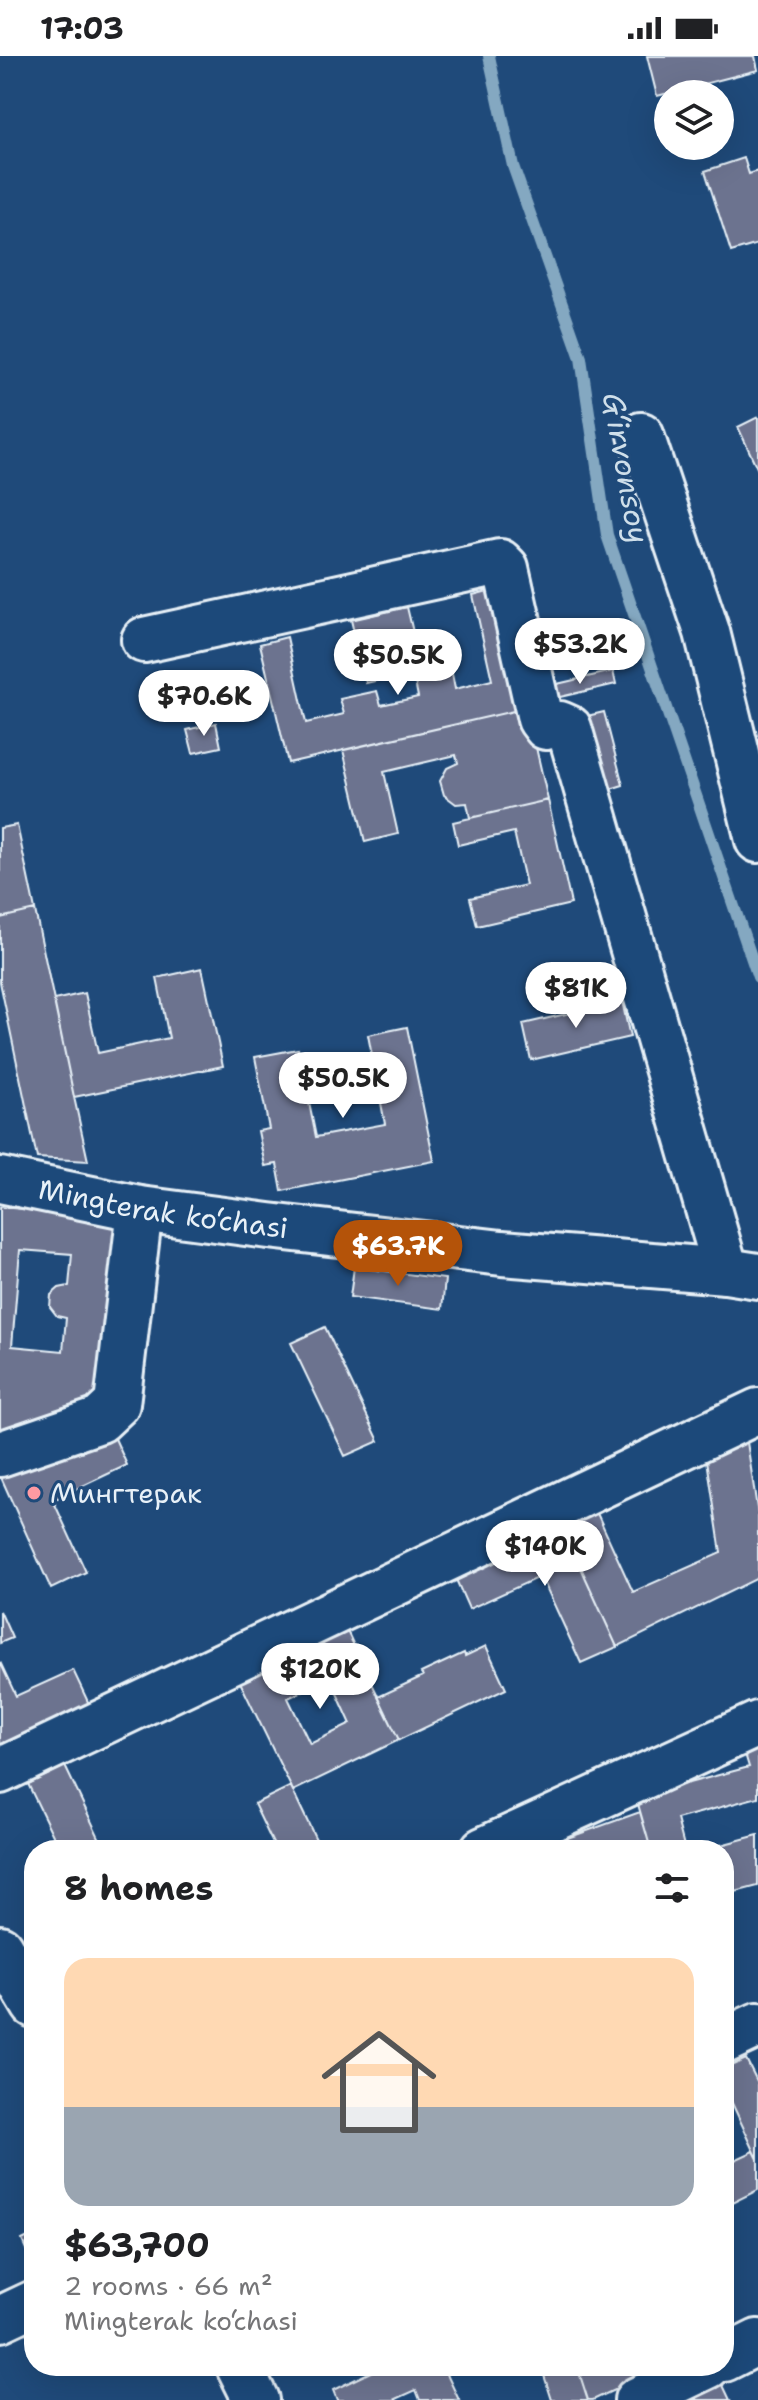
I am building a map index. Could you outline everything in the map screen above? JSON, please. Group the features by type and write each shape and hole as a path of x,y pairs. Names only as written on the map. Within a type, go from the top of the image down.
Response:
{"street":[{"path":"641,435 707,632 758,840"},
{"path":"144,640 500,562 506,568 540,719 546,727 560,724 569,728 742,1274"},
{"name":"Mingterak ko‘chasi","path":"0,1180 140,1209 502,1253 742,1274"},
{"path":"0,1454 100,1420 117,1404 140,1209"},
{"path":"0,1771 758,1411"},
{"path":"505,1840 758,1724"},
{"path":"0,1948 24,1988"},
{"path":"734,2036 758,2025"},
{"path":"0,2319 24,2308"},
{"path":"734,2354 758,2342"},
{"path":"244,2376 256,2400"},
{"path":"637,2400 687,2376"}],"building":[{"path":"647,56 755,56 758,70 719,80 654,80 654,84"},
{"path":"744,158 749,174 758,171 758,244 731,252 705,171"},
{"path":"758,417 758,470 738,427"},
{"path":"499,588 527,708 288,763 260,644 287,637 306,723 344,714 340,699 377,691 381,705 418,697 415,682 452,674 455,689 492,680 473,595"},
{"path":"407,607 422,670 366,683 351,620"},
{"path":"582,622 592,641 574,650 565,630"},
{"path":"613,671 616,684 547,700 544,687"},
{"path":"527,708 548,800 470,818 467,803 456,804 444,795 440,781 447,768 458,763 456,755 384,772 398,834 365,842 343,750"},
{"path":"604,712 623,785 607,790 587,716"},
{"path":"216,723 221,747 193,753 187,730"},
{"path":"548,800 571,904 477,926 470,898 526,885 514,832 458,845 453,822"},
{"path":"17,825 35,910 0,918 0,828"},
{"path":"35,910 88,1161 37,1158 0,982 0,918"},
{"path":"202,968 223,1066 74,1097 54,1000 85,993 98,1053 169,1038 157,978"},
{"path":"622,1001 630,1037 531,1060 523,1024"},
{"path":"407,1027 434,1161 282,1191 277,1164 265,1166 258,1131 269,1129 255,1057 298,1049 316,1137 385,1124 368,1035"},
{"path":"0,1207 117,1217 100,1410 0,1448","holes":["20,1250 72,1254 69,1286 59,1288 51,1295 50,1307 57,1316 66,1318 63,1351 12,1346"]},
{"path":"354,1267 445,1279 442,1309 350,1297"},
{"path":"325,1327 379,1441 345,1456 291,1343"},
{"path":"108,1423 127,1465 53,1500 86,1572 51,1589 0,1475"},
{"path":"747,1442 758,1515 758,1578 617,1647 562,1526 596,1511 633,1592 721,1553 707,1460"},
{"path":"562,1526 617,1647 581,1663 541,1576 469,1609 454,1575"},
{"path":"0,1611 12,1638 0,1643"},
{"path":"347,1631 399,1740 293,1791 240,1682","holes":["330,1678 351,1724 310,1744 288,1698"]},
{"path":"486,1646 506,1689 399,1740 378,1697 423,1676 421,1673"},
{"path":"0,1662 16,1696 73,1670 89,1704 0,1745"},
{"path":"758,1750 758,1797 677,1819 682,1840 648,1840 636,1797 749,1767 745,1754"},
{"path":"65,1766 100,1840 55,1840 28,1784"},
{"path":"291,1786 316,1840 271,1840 254,1804"},
{"path":"640,1812 648,1840 562,1840"},
{"path":"758,1835 758,1886 734,1892 734,1841"},
{"path":"746,2059 758,2083 758,2159 734,2107 734,2064"},
{"path":"754,2151 758,2159 758,2190 734,2202 734,2160"},
{"path":"362,2376 448,2376 459,2400 420,2400 416,2390 394,2400 337,2400 333,2390"},
{"path":"544,2376 580,2376 588,2400 552,2400"},
{"path":"580,2376 644,2376 593,2400 588,2400"},
{"path":"721,2381 730,2400 677,2400"}],"waterway":[{"name":"G‘irvonsoy","path":"489,56 513,166 581,358 607,535 758,977"}],"place":[{"name":"Мингтерак","path":"34,1493"}]}
